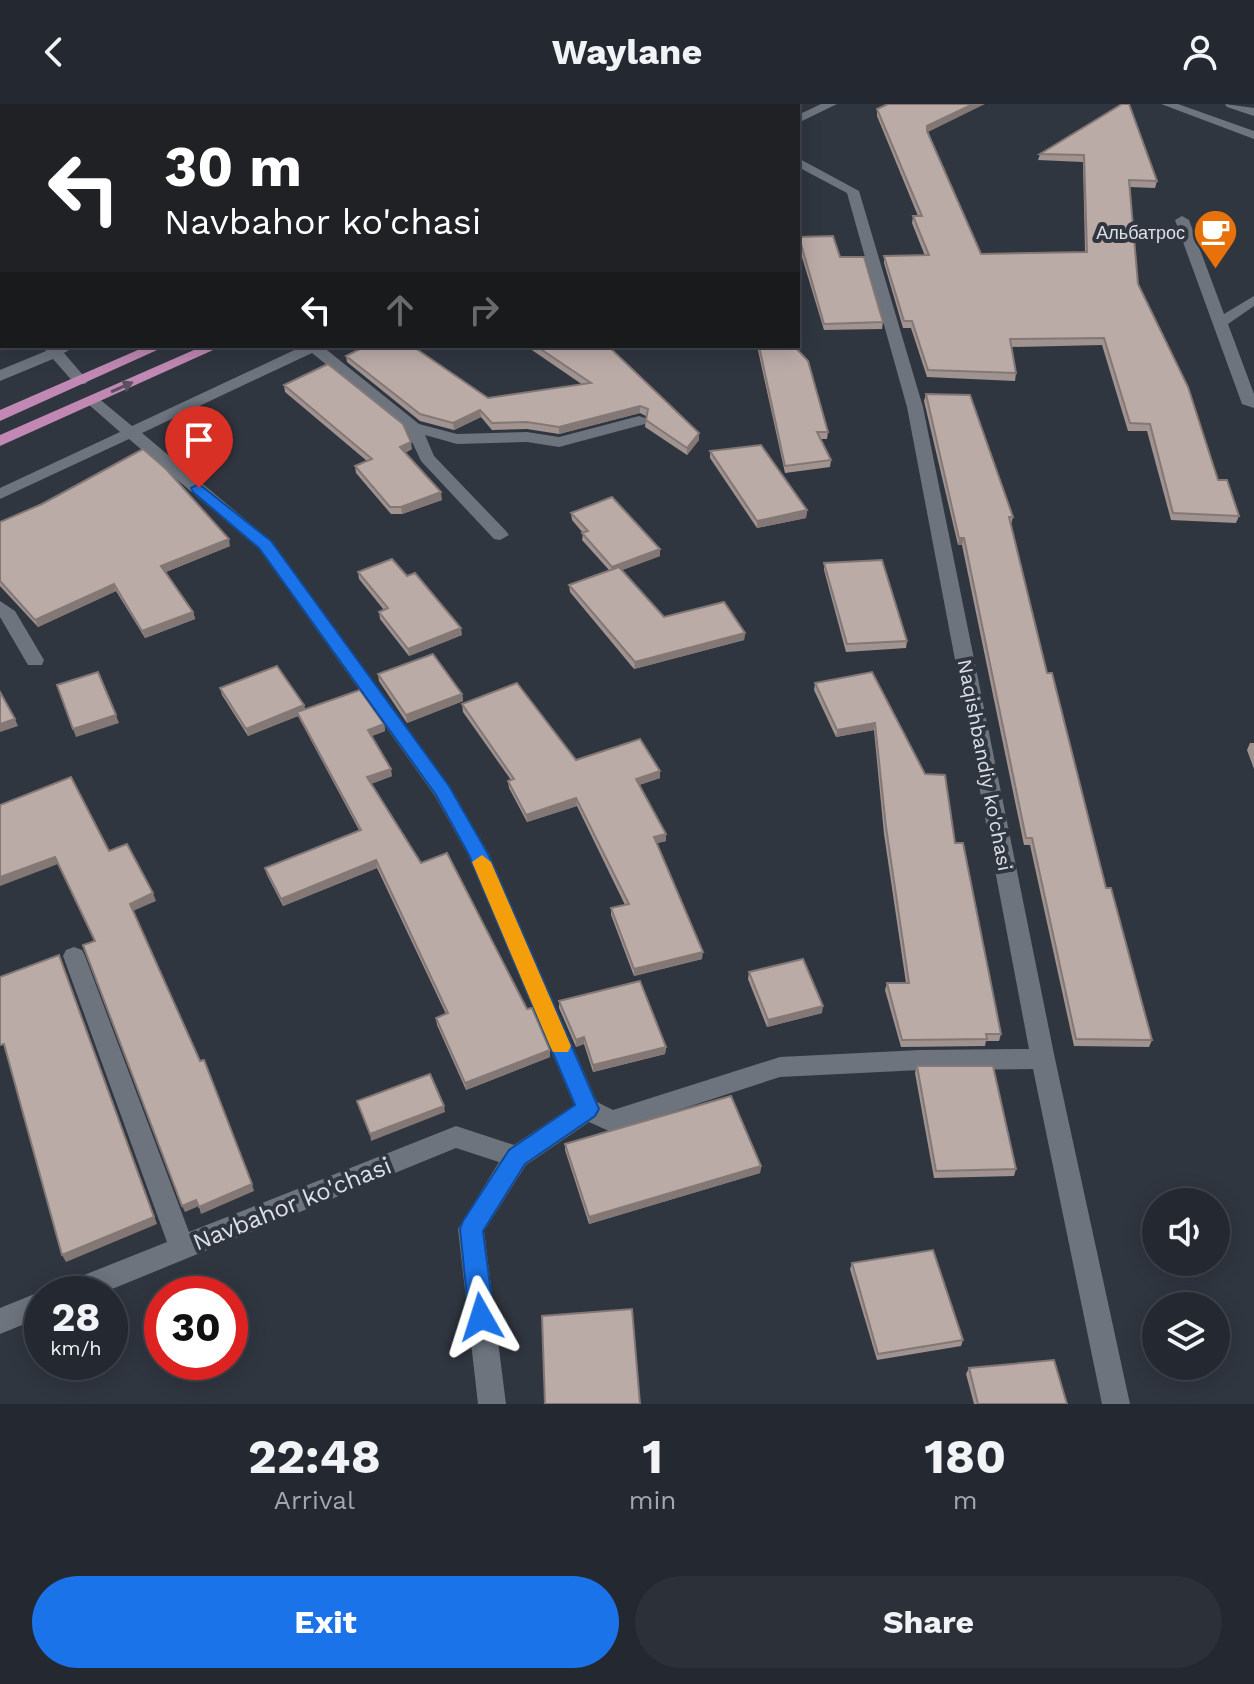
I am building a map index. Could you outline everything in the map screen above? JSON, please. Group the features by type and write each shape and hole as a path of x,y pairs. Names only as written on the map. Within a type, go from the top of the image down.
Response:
{"main road":[{"path":"0,416 154,348"},
{"path":"0,441 210,348"}],"street":[{"path":"800,118 831,104"},
{"path":"1167,104 1254,135"},
{"path":"1231,104 1254,112"},
{"name":"Naqishbandiy ko'chasi","path":"800,163 853,191 915,407 1043,1059 1116,1404"},
{"path":"1182,220 1250,404"},
{"path":"1220,323 1254,300"},
{"path":"0,376 58,348 80,381"},
{"path":"0,494 310,348"},
{"path":"316,348 413,427 457,439 527,437 559,442 639,421"},
{"path":"92,400 265,545 442,791 478,854 588,1109 611,1121 780,1067 920,1060 1043,1059"},
{"path":"413,427 427,458 500,535"},
{"path":"0,607 9,615 35,660"},
{"path":"74,956 182,1248"},
{"path":"492,1404 471,1229 517,1157 588,1109"},
{"name":"Navbahor ko'chasi","path":"113,1276 456,1137 517,1157"},
{"path":"0,1321 24,1311"}],"building":[{"path":"888,104 973,104 927,126 927,131 981,254 1087,252 1084,155 1040,154 1122,104 1129,104 1157,181 1129,180 1138,284 1188,387 1218,480 1227,480 1239,516 1173,513 1150,424 1130,423 1104,338 1010,339 1016,373 928,370 912,321 904,321 884,256 929,255 913,216 922,216 877,109"},
{"path":"833,236 840,257 864,257 883,322 824,324 800,237"},
{"path":"362,348 415,348 488,398 591,383 539,348 610,348 699,433 687,448 646,420 648,409 640,406 559,427 527,422 492,423 480,410 453,423 420,414 346,356"},
{"path":"759,348 796,348 808,361 828,432 817,432 831,460 785,466"},
{"path":"328,364 403,424 411,442 400,447 441,492 401,507 390,507 355,466 372,459 284,385"},
{"path":"926,394 970,395 1013,517 1009,517 1047,673 1052,673 1106,888 1111,888 1152,1040 1076,1039 1032,838 1026,838 964,538 959,538"},
{"path":"761,445 807,510 757,521 710,451"},
{"path":"143,449 166,469 229,539 161,566 193,612 142,631 114,584 35,620 0,581 0,522 42,504"},
{"path":"612,497 660,549 612,567 582,533 588,531 571,513"},
{"path":"392,559 407,576 415,573 461,628 408,649 379,612 388,608 358,572"},
{"path":"882,560 907,641 847,644 824,563"},
{"path":"619,567 664,617 724,602 745,633 635,662 569,585"},
{"path":"433,654 462,694 406,715 378,674"},
{"path":"277,666 304,705 246,729 220,688"},
{"path":"98,672 116,715 73,729 57,685"},
{"path":"872,672 925,774 945,775 955,843 963,843 1001,1034 986,1034 987,1039 902,1040 887,983 909,983 886,827 875,723 837,730 815,683"},
{"path":"517,683 576,760 640,739 660,771 636,779 666,834 654,837 703,952 634,969 611,908 629,904 576,798 526,815 508,781 514,779 462,704"},
{"path":"360,690 384,724 368,730 391,769 367,777 421,863 447,853 527,1009 532,1008 550,1050 465,1083 436,1018 448,1013 376,860 281,899 265,868 361,830 297,712"},
{"path":"0,692 15,719 0,724"},
{"path":"71,777 109,851 127,844 153,893 130,904 200,1061 204,1060 252,1184 199,1207 196,1200 182,1206 83,945 95,941 55,857 0,877 0,805"},
{"path":"59,955 154,1217 62,1255 4,1044 0,1045 0,977"},
{"path":"803,959 823,1006 768,1020 749,972"},
{"path":"640,981 666,1047 593,1065 584,1037 576,1040 559,1001"},
{"path":"917,1066 993,1066 1016,1169 936,1171"},
{"path":"430,1074 444,1106 370,1134 357,1101"},
{"path":"731,1096 761,1166 589,1217 565,1144"},
{"path":"933,1250 963,1340 878,1354 852,1263"},
{"path":"632,1309 640,1404 545,1404 542,1316"},
{"path":"1054,1360 1067,1404 978,1404 969,1368"}],"slow traffic":[{"path":"482,862 561,1046"}],"place":[{"name":"Альбатрос","path":"1216,271"}],"route":[{"path":"199,488 265,545 442,791 478,854 588,1109 517,1157 471,1229 481,1317"}]}
